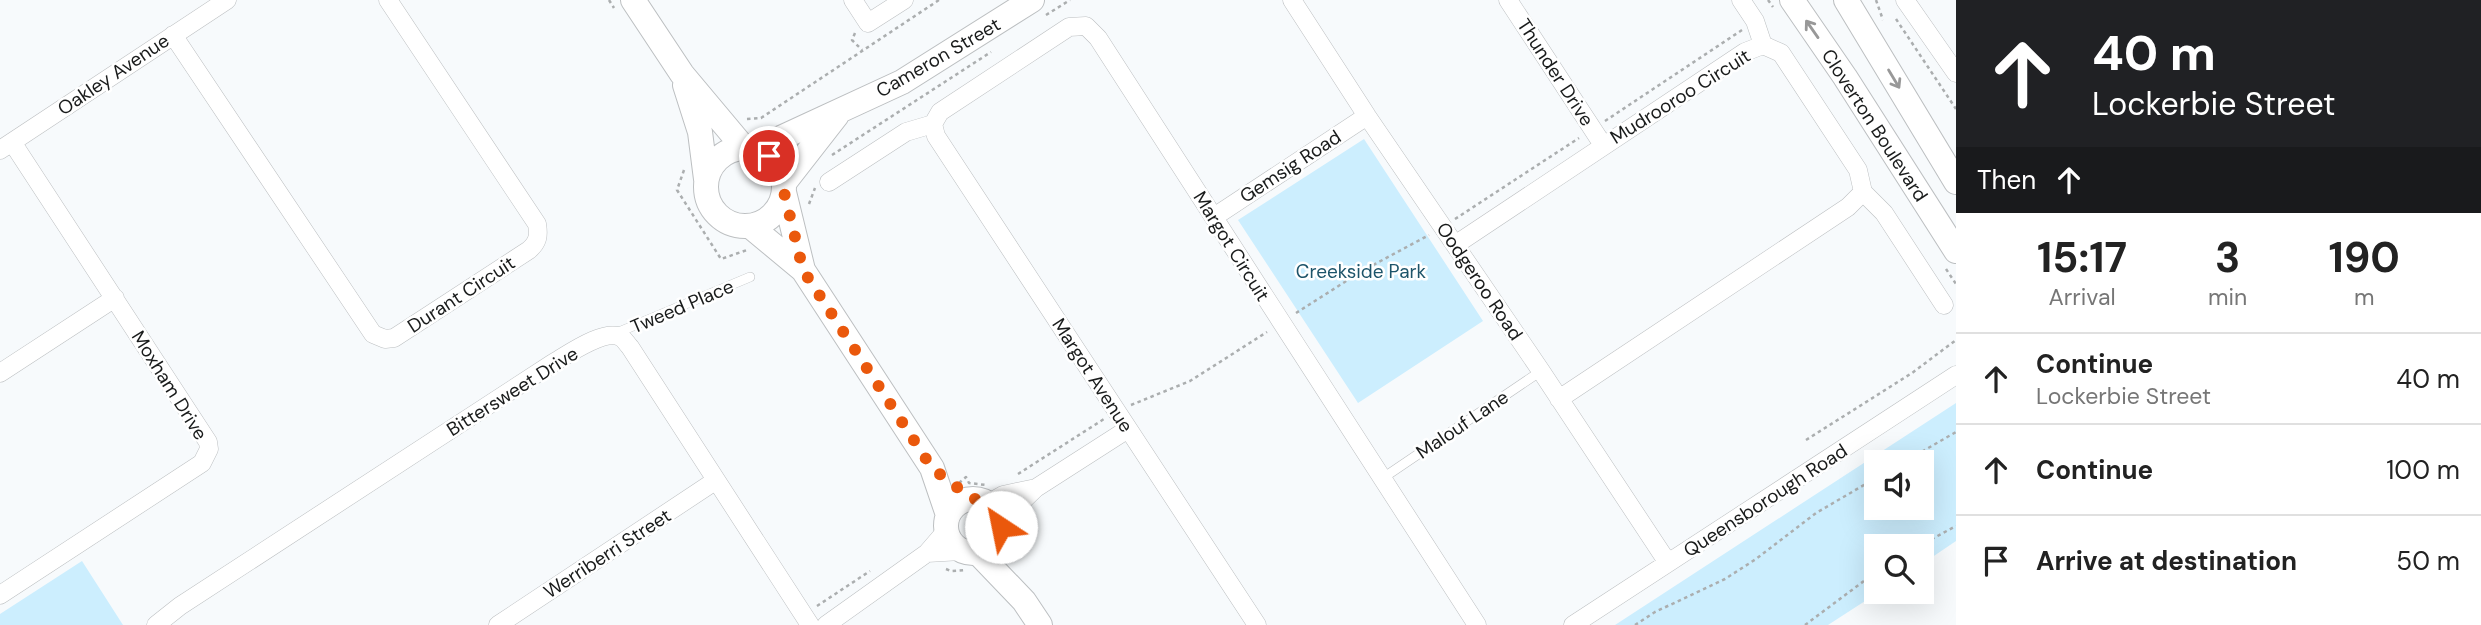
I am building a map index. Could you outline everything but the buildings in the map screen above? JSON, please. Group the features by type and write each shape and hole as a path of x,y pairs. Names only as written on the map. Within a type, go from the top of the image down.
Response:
{"street":[{"name":"Oakley Avenue","path":"6,146 227,0"},
{"name":"Durant Circuit","path":"173,35 372,332 385,340 394,338 529,250 536,244 539,235 537,225 388,0"},
{"path":"633,0 681,74 721,120 751,149 769,156 778,166 803,270"},
{"path":"853,0 868,23 904,0"},
{"name":"Cameron Street","path":"751,149 902,82 1032,0"},
{"name":"Oodgeroo Road","path":"1292,0 1668,563"},
{"name":"Thunder Drive","path":"1508,0 1603,145"},
{"path":"1741,0 1755,21 1763,45"},
{"name":"Cloverton Boulevard","path":"1792,0 1956,251"},
{"name":"Cloverton Boulevard","path":"1846,0 1956,182"},
{"path":"1898,6 1956,73"},
{"name":"Margot Circuit","path":"933,124 940,112 1069,27 1087,26 1098,38 1478,625"},
{"name":"Mudrooroo Circuit","path":"1455,244 1745,52 1763,45 1781,53 1858,170 1863,192"},
{"path":"681,74 699,132 709,204 716,214 737,226 762,223 772,216 780,205 784,188 842,109"},
{"name":"Gemsig Road","path":"1214,216 1367,116"},
{"path":"829,182 906,132 933,124"},
{"name":"Margot Avenue","path":"933,124 936,135 1256,625"},
{"name":"Moxham Drive","path":"0,595 202,463 207,456 208,442 115,298 6,146"},
{"path":"706,179 719,157 731,150 751,149"},
{"path":"1559,399 1848,207 1863,192 1884,213 1944,305"},
{"path":"750,226 803,270 932,468 949,539 970,552 1024,601"},
{"path":"0,373 115,298"},
{"path":"612,335 621,337 630,347 807,620"},
{"name":"Bittersweet Drive","path":"156,625 180,606 553,363 594,340 612,335"},
{"name":"Queensborough Road","path":"1573,625 1956,375"},
{"path":"826,625 927,553 947,523 954,506 984,504 1014,509 1036,488 1128,429"},
{"path":"932,468 984,504 1024,601 1040,625"},
{"name":"Werriberri Street","path":"498,625 715,481"},
{"path":"927,553 970,552 994,544 984,504"}],"lane":[{"name":"Tweed Place","path":"612,335 751,277"},
{"name":"Malouf Lane","path":"1383,478 1541,371"}],"path":[{"path":"721,120 730,114 740,119 761,118 939,0"},
{"path":"1876,0 1884,23"},
{"path":"1898,6 1956,109"},
{"path":"1011,479 1116,411 1190,381 1362,271 1443,227 1755,21"},
{"path":"1806,440 1912,373 1956,340"},
{"path":"1925,450 1956,432"},
{"path":"984,504 966,477 969,483 982,485 984,504"},
{"path":"1635,625 1655,612 1725,579 1816,513 1864,485"},
{"path":"1934,538 1956,526"},
{"path":"807,620 872,570"},
{"path":"1805,625 1864,581"}],"green space":[{"name":"Creekside Park","path":"1364,139 1483,321 1358,403 1238,220"},
{"path":"1956,403 1956,541 1934,556 1934,534 1864,534 1864,602 1828,625 1615,625 1864,463 1864,520 1934,520 1934,450 1884,450"},
{"path":"82,561 123,625 0,625 0,614"}],"route":[{"path":"769,156 778,166 783,178 803,270 932,468 971,498 989,503 999,518 1001,527"}]}
